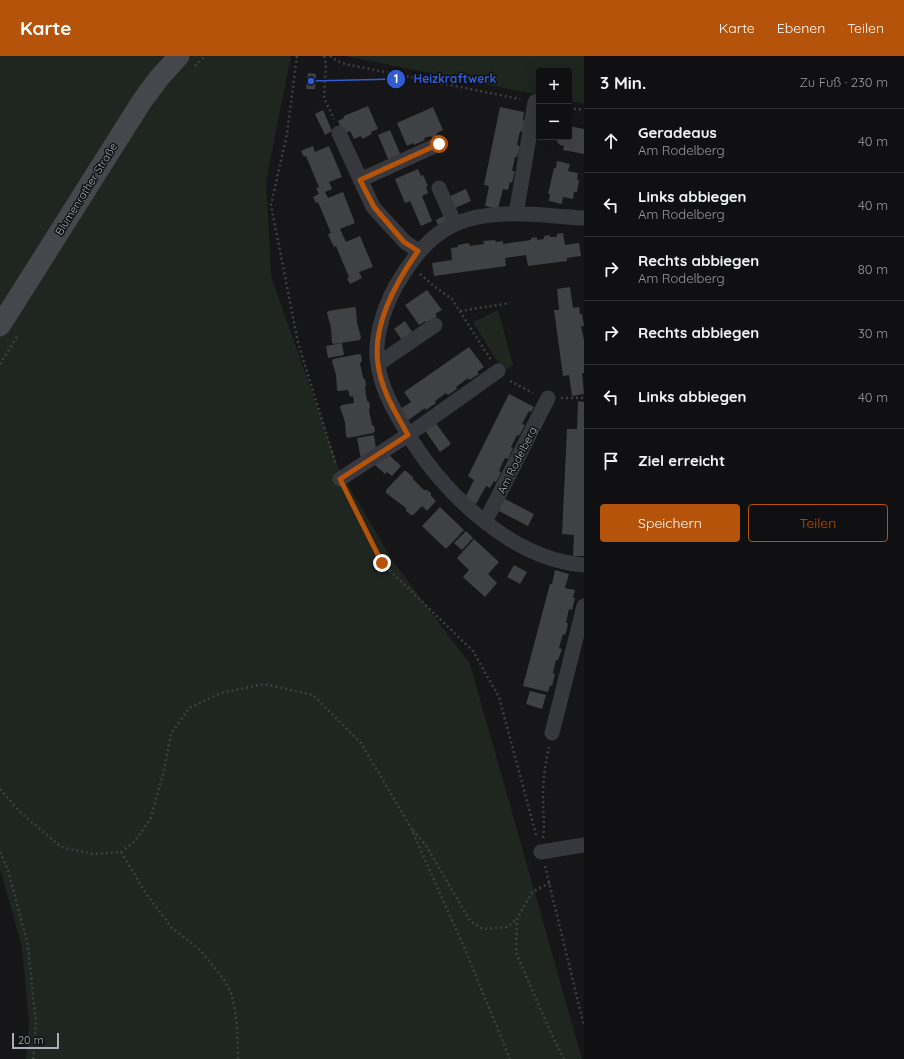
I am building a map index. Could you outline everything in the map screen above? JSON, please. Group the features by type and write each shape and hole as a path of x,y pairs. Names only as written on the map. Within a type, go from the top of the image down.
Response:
{"street":[{"name":"Blumenrather Straße","path":"0,326 142,101 159,78 179,56"},
{"path":"516,214 535,102"},
{"path":"339,133 374,207 404,242 418,251"},
{"path":"360,180 439,144"},
{"path":"439,188 455,224"},
{"path":"584,218 497,213 455,224 440,233 418,251 394,288 380,324 377,351 378,364 391,405 408,435 430,467 446,486 485,522 517,543 541,556 572,564 584,565"},
{"path":"378,364 435,325"},
{"path":"340,479 408,435 498,371"},
{"name":"Am Rodelberg","path":"485,522 548,398"},
{"path":"552,733 584,606"},
{"path":"541,852 584,845"}],"path":[{"path":"298,56 287,134 271,205 298,343 340,479 382,563 473,651 499,697 550,883 584,1026"},
{"path":"324,56 326,64 324,98 339,133"},
{"path":"330,56 345,64 535,102"},
{"path":"572,108 584,110"},
{"path":"409,264 435,288 452,299 501,376 541,398 584,398"},
{"path":"460,311 510,303"},
{"path":"0,788 21,813 61,847 93,854 121,852 134,842 150,820 163,774 171,734 189,708 220,693 264,684 313,695 362,743 410,826 464,947 510,1059"},
{"path":"541,852 544,829 543,796 545,766 552,733"},
{"path":"410,826 427,847 470,921 483,929 507,927 517,919 532,892 550,883"},
{"path":"0,852 8,870 28,946 36,1024 33,1059"},
{"path":"121,852 148,895 172,928 199,949 208,958 225,981 232,995 235,1011 238,1059"},
{"path":"517,919 516,952 551,1033 564,1059"}],"shaded area":[{"path":"0,56 291,56 266,182 271,276 339,469 392,560 470,664 582,1059 26,1059 29,1023 22,947 0,869"},
{"path":"346,56 584,56 584,104 572,102 572,68 536,68 536,94"},
{"path":"498,310 513,365 503,371 473,322"}],"building":[{"path":"308,73 316,74 315,89 306,89"},
{"path":"368,106 378,129 362,139 361,136 354,139 350,131 343,134 338,121 344,118 344,116"},
{"path":"433,107 443,130 432,138 431,136 424,138 425,140 414,145 413,143 407,146 397,123"},
{"path":"500,107 524,112 523,120 525,120 523,132 520,131 517,145 520,146 517,157 515,157 512,171 515,171 512,183 510,182 508,190 503,189 498,209 485,206 489,186 484,185"},
{"path":"323,110 332,131 325,135 315,114"},
{"path":"572,127 584,129 584,154 563,150 564,146 557,142 557,140 572,140"},
{"path":"390,130 401,156 389,161 378,135"},
{"path":"313,146 315,152 329,146 342,177 329,182 332,189 325,192 328,198 343,192 355,223 340,229 346,242 360,236 373,267 359,272 362,278 350,284 347,278 349,277 336,246 334,247 328,234 331,233 318,202 316,203 313,197 319,194 316,188 319,187 306,156 304,157 301,151"},
{"path":"557,161 570,164 568,171 578,173 577,180 579,180 577,192 574,192 573,199 563,197 562,204 549,201 550,194 548,194"},
{"path":"418,169 421,176 423,175 428,186 426,187 428,193 422,196 432,221 421,226 410,201 405,203 395,179"},
{"path":"466,189 471,201 451,210 446,198"},
{"path":"444,216 446,222 438,225 436,220"},
{"path":"563,233 565,245 579,243 581,256 567,258 567,261 528,266 526,255 505,258 506,266 434,276 432,263 452,260 451,248 458,247 458,245 469,243 470,246 484,244 483,241 495,240 496,242 503,241 503,244 531,240 531,238 537,237 537,240 544,239 544,236 550,235 550,237 557,237 557,234"},
{"path":"570,287 573,308 579,307 584,326 581,326 584,340 584,373 582,373 584,394 572,396 569,375 563,376 554,310 559,310 557,289"},
{"path":"427,290 442,310 435,314 437,316 432,320 427,323 426,321 419,325 405,305"},
{"path":"354,307 356,308 357,323 361,337 360,340 334,344 332,343 331,328 327,313 328,311"},
{"path":"405,321 413,333 402,340 394,329"},
{"path":"342,343 344,355 328,358 326,346"},
{"path":"469,347 484,367 477,372 479,374 469,380 468,378 456,387 457,389 448,395 446,393 435,401 436,403 426,410 425,408 407,421 400,409 411,402 404,392"},
{"path":"359,354 361,355 362,361 360,363 363,378 365,379 367,401 369,402 372,425 374,426 375,431 373,433 348,438 346,436 345,422 340,407 342,405 354,403 353,396 350,397 348,390 337,390 336,375 332,361 333,359"},
{"path":"509,394 534,407 531,412 529,411 522,424 525,425 519,436 517,435 511,447 513,448 508,459 505,458 496,482 494,481 490,488 486,486 476,504 465,498 474,480 468,476"},
{"path":"578,401 584,402 584,556 573,556 574,535 562,534 567,429 577,429"},
{"path":"435,422 451,444 440,452 424,429"},
{"path":"374,435 376,449 361,459 357,438"},
{"path":"388,454 401,466 392,476 387,472 385,474 374,464"},
{"path":"404,471 413,477 413,479 424,490 431,493 431,496 436,501 427,511 422,506 413,515 411,515 406,511 406,508 386,493 386,490"},
{"path":"503,498 534,514 528,526 497,510"},
{"path":"440,507 464,530 446,549 422,526"},
{"path":"466,531 473,538 462,550 454,543"},
{"path":"474,539 499,562 488,574 497,583 485,597 463,577 469,570 457,558"},
{"path":"514,565 527,572 520,584 507,577"},
{"path":"555,570 569,574 565,588 575,590 573,598 575,598 572,610 569,609 566,623 568,623 567,629 565,635 563,634 559,648 562,649 558,660 556,660 552,686 550,685 548,692 523,686"},
{"path":"530,691 546,695 542,709 526,704"}],"place":[{"name":"Heizkraftwerk","path":"311,81"}],"route":[{"path":"382,563 340,479 408,435 391,405 378,364 377,351 380,324 394,288 418,251 404,242 374,207 360,180 439,144"}]}
